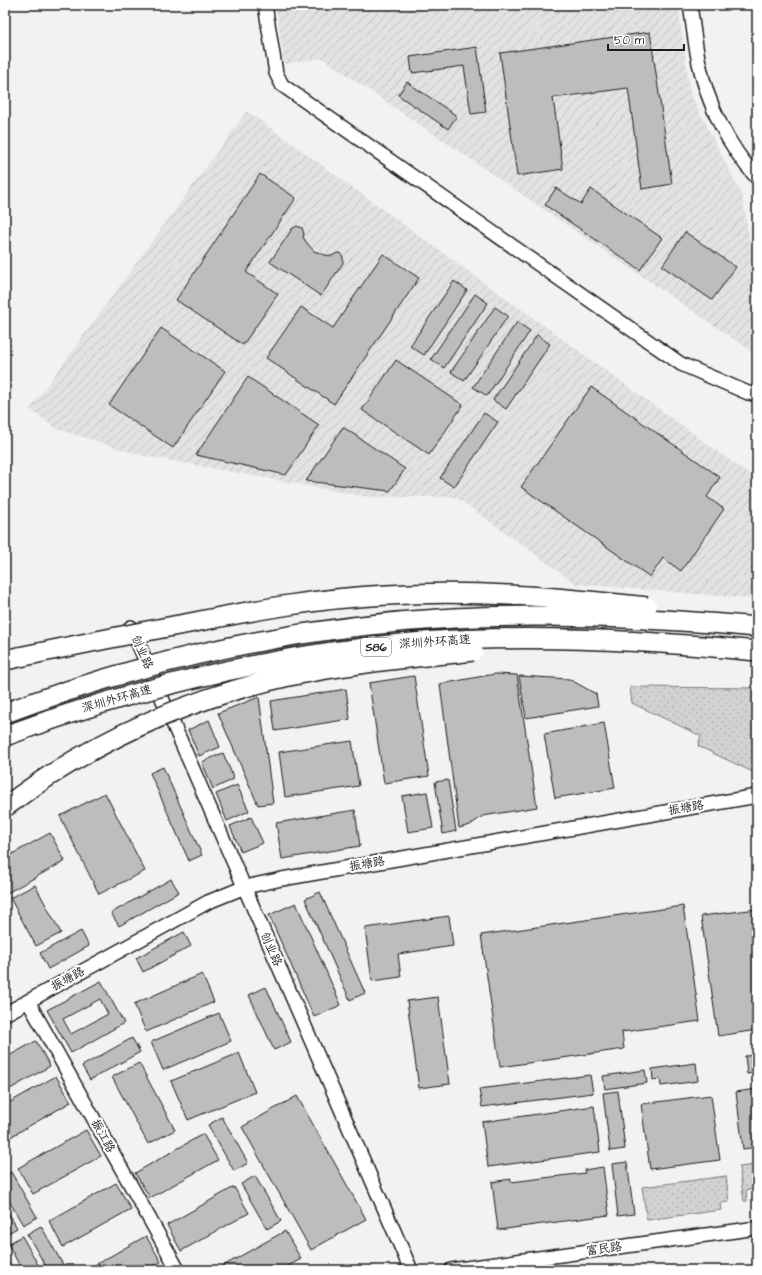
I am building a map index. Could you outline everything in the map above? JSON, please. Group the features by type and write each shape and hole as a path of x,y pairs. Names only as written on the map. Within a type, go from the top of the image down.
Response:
{"highway":[{"path":"5,660 155,629 268,608 339,599 409,593 479,593 570,599 708,614 757,623"},
{"name":"深圳外环高速","path":"5,712 100,680 181,658 283,637 385,623 454,618 559,616 661,620 757,627"},
{"name":"深圳外环高速","path":"5,736 140,692 233,669 297,658 392,645 456,640 551,638 649,642 757,651"},
{"path":"5,807 74,760 129,731 186,707 246,687 291,676 376,662 490,650 614,640"}],"street":[{"path":"265,5 276,73 282,85 681,364 748,393 757,394"},
{"path":"690,5 699,64 713,109 731,144 757,178"},
{"name":"创业路","path":"131,627 411,1270"},
{"name":"振塘路","path":"5,1014 208,902 245,888 290,877 757,796"},
{"name":"振江路","path":"28,1001 178,1270"},
{"name":"富民路","path":"451,1270 757,1228"}],"shaded area":[{"path":"276,5 678,5 690,93 742,195 757,283 757,355 322,58 284,64"},
{"path":"247,111 757,480 756,599 576,584 456,497 368,497 140,455 57,429 30,409"},
{"path":"630,687 757,688 757,774 698,746 701,736 632,703"},
{"path":"757,1165 757,1188 746,1190 747,1201 744,1201 739,1167"},
{"path":"726,1176 729,1202 720,1203 721,1210 647,1220 642,1187"}],"building":[{"path":"650,32 672,184 642,189 628,88 553,98 563,169 517,176 500,53"},
{"path":"477,47 486,112 471,114 464,66 412,73 410,57"},
{"path":"407,82 457,116 448,129 398,95"},
{"path":"260,174 296,198 246,272 278,294 243,345 176,300"},
{"path":"556,188 581,204 591,189 662,238 640,270 545,205"},
{"path":"297,226 302,228 304,234 303,237 314,251 332,256 340,253 343,257 343,263 321,296 270,262 292,229"},
{"path":"685,232 736,267 712,300 662,266"},
{"path":"383,254 419,278 334,404 266,358 301,307 333,328"},
{"path":"454,281 467,290 424,355 410,346"},
{"path":"475,294 488,303 444,368 431,359"},
{"path":"495,307 508,316 464,381 451,372"},
{"path":"517,322 530,331 487,396 473,387"},
{"path":"161,328 225,371 173,448 109,405"},
{"path":"537,335 550,344 506,409 493,400"},
{"path":"396,360 463,405 429,455 362,410"},
{"path":"248,377 319,425 286,475 196,455"},
{"path":"591,387 720,477 707,497 724,509 681,571 663,558 650,577 521,487"},
{"path":"484,413 498,422 454,487 440,478"},
{"path":"343,427 405,469 390,491 306,481"},
{"path":"495,674 517,675 537,807 483,816 470,825 459,828 440,684"},
{"path":"414,676 429,776 384,783 369,683"},
{"path":"519,676 569,679 596,694 598,706 526,718"},
{"path":"346,689 350,719 275,731 271,701"},
{"path":"259,697 273,803 258,805 218,713"},
{"path":"209,720 220,747 199,756 188,730"},
{"path":"604,723 615,788 555,798 544,734"},
{"path":"352,741 359,786 285,797 279,752"},
{"path":"223,753 234,779 213,789 202,762"},
{"path":"163,767 202,855 189,861 150,773"},
{"path":"448,780 456,831 443,834 435,782"},
{"path":"237,785 249,811 227,821 216,794"},
{"path":"427,792 433,828 408,832 402,796"},
{"path":"105,793 145,871 99,894 60,816"},
{"path":"355,810 360,846 282,859 276,823"},
{"path":"251,817 263,843 241,852 230,826"},
{"path":"50,833 65,861 7,893 5,889 5,858"},
{"path":"171,879 179,892 119,926 111,913"},
{"path":"35,885 61,933 36,946 10,898"},
{"path":"320,892 365,993 350,1000 305,899"},
{"path":"296,903 341,1005 314,1017 269,915"},
{"path":"683,906 700,1021 622,1032 624,1049 500,1067 481,935"},
{"path":"757,909 757,1030 718,1036 701,916"},
{"path":"449,916 453,946 398,954 401,977 372,981 365,928"},
{"path":"81,931 89,946 48,969 40,953"},
{"path":"184,932 191,946 143,972 136,958"},
{"path":"202,974 214,1002 146,1032 134,1004"},
{"path":"101,981 124,1023 71,1053 47,1010","holes":["100,999 108,1014 71,1034 63,1019"]},
{"path":"266,987 291,1042 274,1050 249,995"},
{"path":"438,997 450,1084 419,1088 407,1001"},
{"path":"219,1013 231,1041 163,1070 151,1042"},
{"path":"132,1038 140,1052 90,1080 82,1066"},
{"path":"36,1041 50,1066 5,1092 5,1058"},
{"path":"239,1053 255,1092 188,1120 171,1081"},
{"path":"757,1055 757,1072 747,1074 745,1056"},
{"path":"139,1063 175,1130 148,1144 112,1077"},
{"path":"696,1063 698,1081 661,1086 660,1079 653,1080 652,1069"},
{"path":"645,1070 647,1083 605,1089 603,1076"},
{"path":"590,1075 593,1093 482,1107 479,1089"},
{"path":"56,1076 71,1102 5,1140 5,1105"},
{"path":"757,1089 757,1147 743,1149 736,1092"},
{"path":"618,1091 625,1149 610,1151 603,1093"},
{"path":"711,1095 720,1160 650,1169 641,1104"},
{"path":"297,1096 366,1219 311,1250 242,1127"},
{"path":"594,1106 600,1152 488,1167 482,1122"},
{"path":"222,1117 248,1163 234,1171 208,1125"},
{"path":"86,1130 101,1156 33,1194 18,1168"},
{"path":"203,1134 218,1160 150,1198 135,1173"},
{"path":"627,1162 634,1214 618,1216 612,1164"},
{"path":"603,1167 609,1215 498,1230 492,1182 511,1179 511,1182 585,1173 584,1170"},
{"path":"11,1172 37,1217 23,1225 5,1194 5,1176"},
{"path":"255,1176 281,1221 267,1229 241,1184"},
{"path":"116,1183 131,1209 63,1247 49,1221"},
{"path":"234,1187 249,1213 181,1251 167,1225"},
{"path":"5,1206 17,1228 5,1235"},
{"path":"41,1226 66,1270 48,1270 27,1234"},
{"path":"285,1231 301,1259 281,1270 216,1270"},
{"path":"22,1236 41,1270 22,1270 8,1244"},
{"path":"146,1236 161,1262 146,1270 86,1270"},
{"path":"5,1256 13,1270 5,1270"}]}
